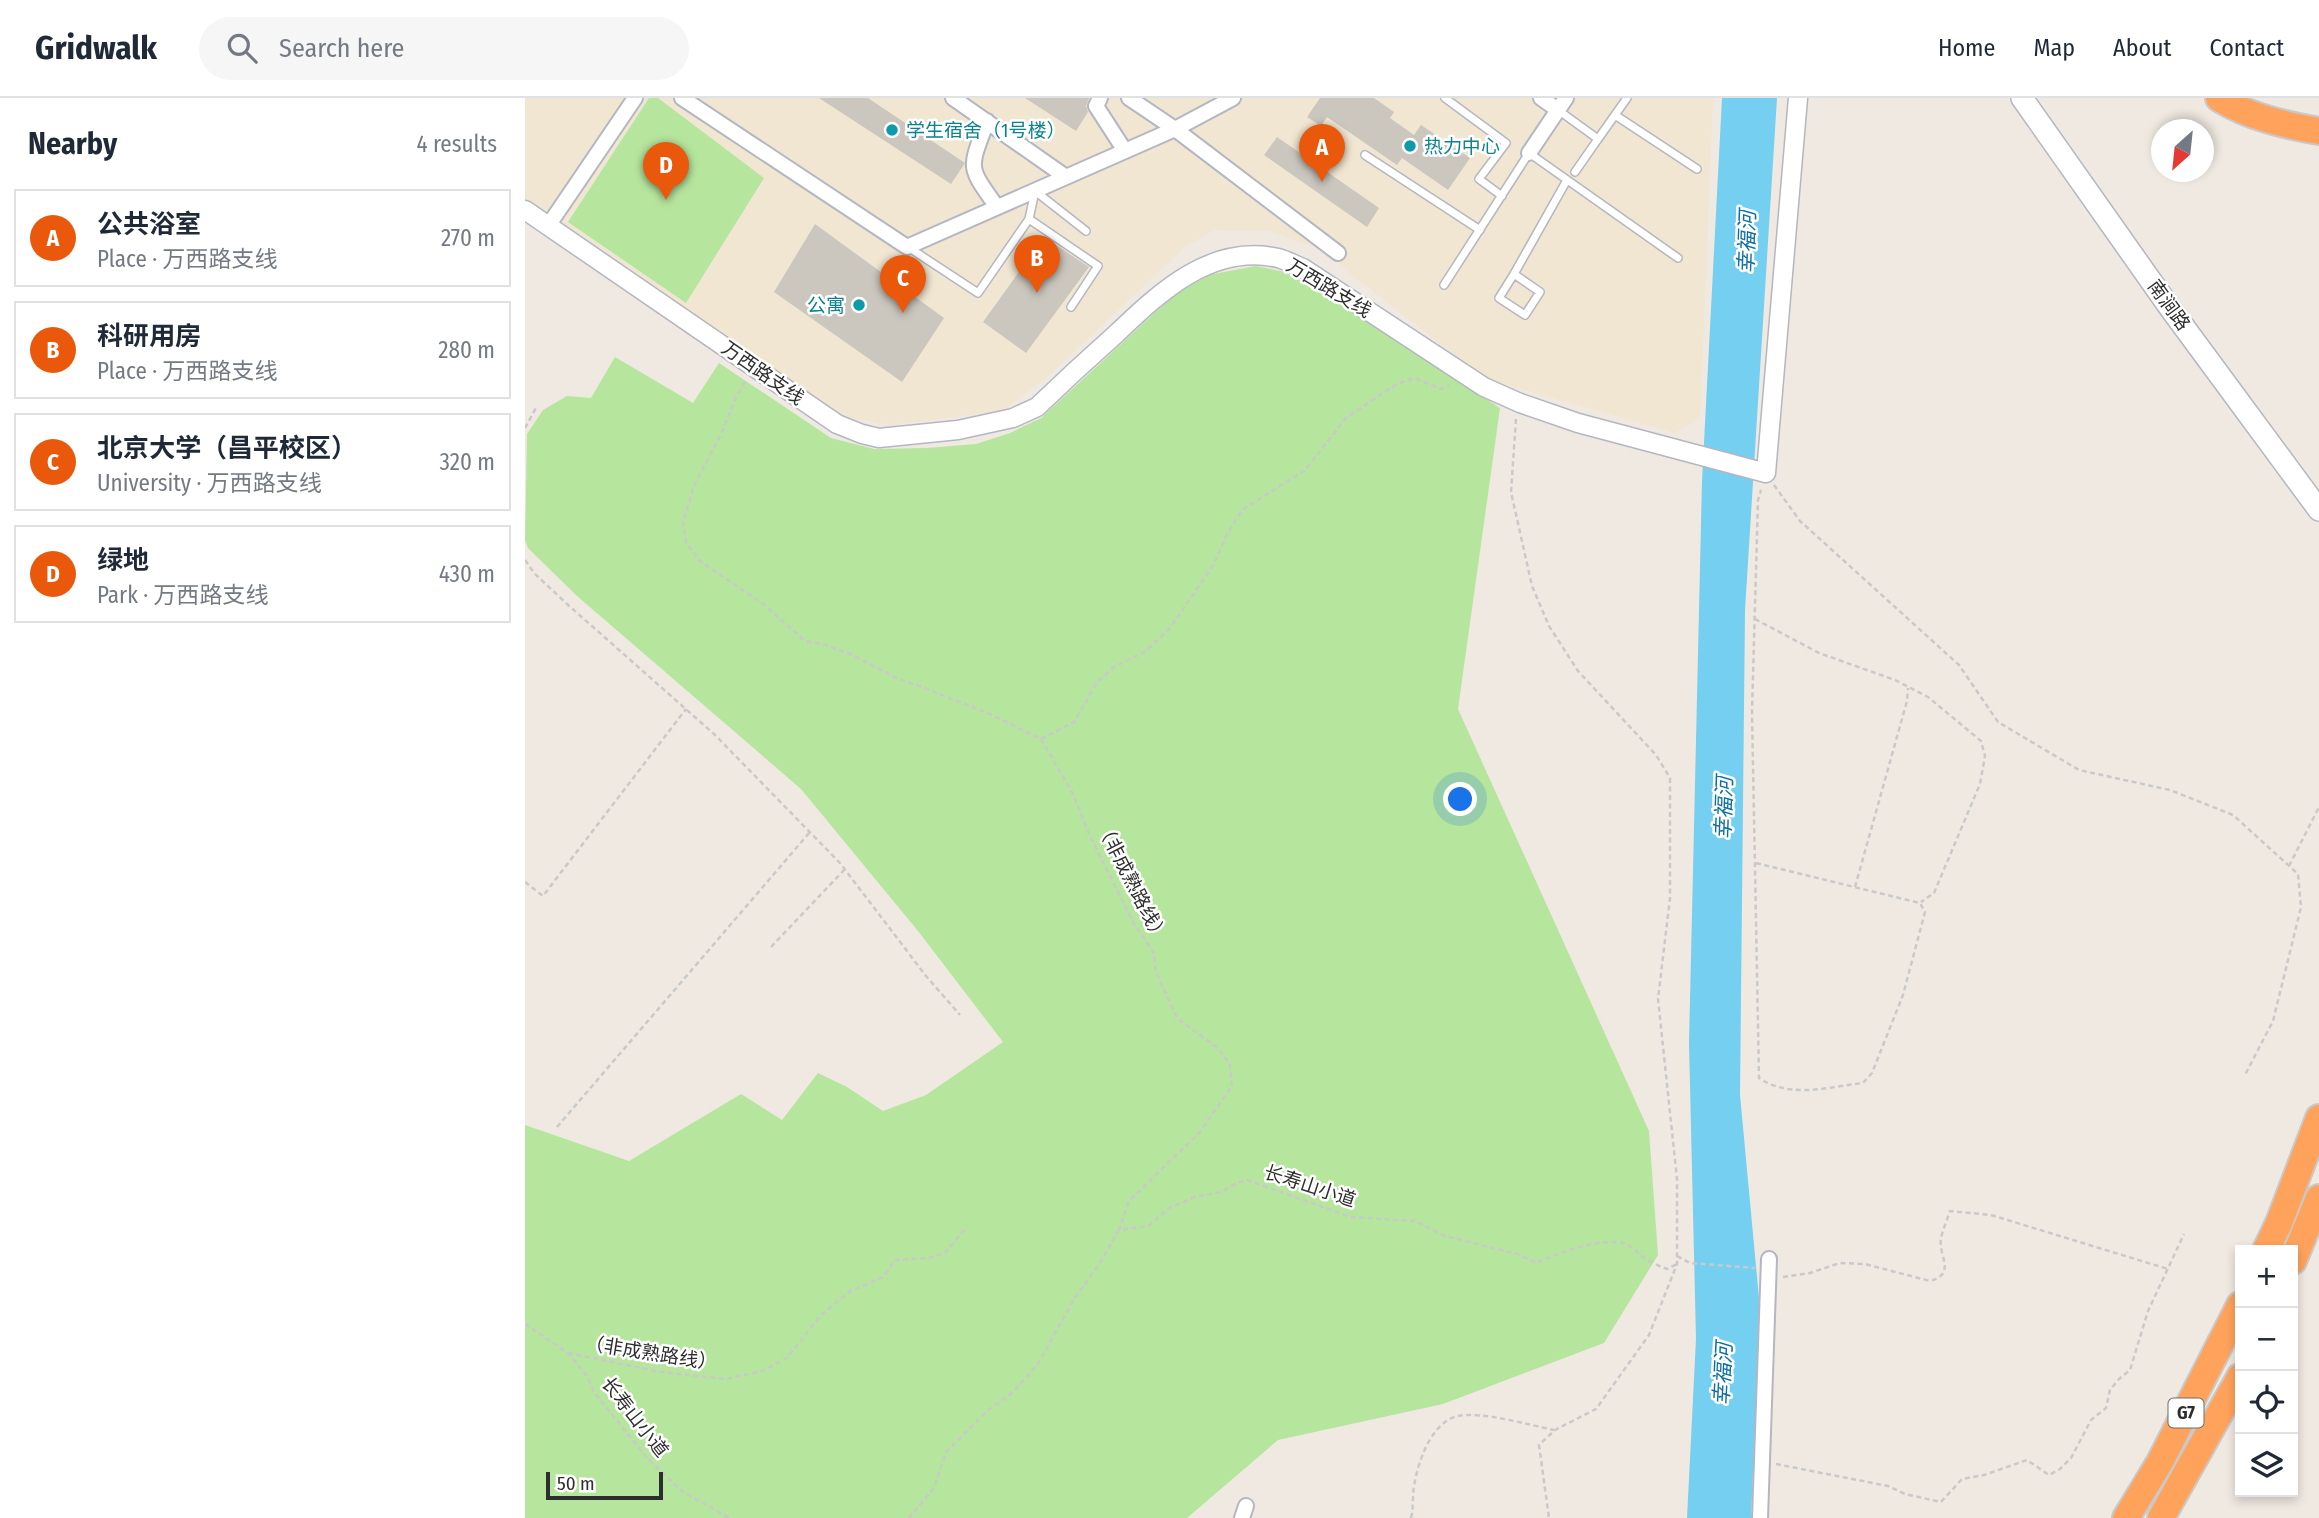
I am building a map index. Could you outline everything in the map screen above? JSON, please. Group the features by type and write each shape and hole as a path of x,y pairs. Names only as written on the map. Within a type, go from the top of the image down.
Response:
{"highway":[{"path":"2219,98 2231,106 2262,117 2319,131"},
{"path":"2250,98 2283,110 2319,118"},
{"path":"2268,1245 2319,1118"},
{"path":"2298,1249 2319,1198"},
{"name":"G7","path":"2126,1518 2160,1462 2238,1308"},
{"name":"G7","path":"2161,1518 2235,1386"}],"main road":[{"name":"南涧路","path":"2022,98 2170,308 2319,510"}],"street":[{"path":"548,226 635,98"},
{"path":"682,98 907,247 1175,129 1233,98"},
{"path":"953,98 1066,177"},
{"path":"1100,98 1096,106 1125,151"},
{"path":"1129,98 1175,129 1338,253"},
{"path":"1529,153 1562,104 1541,98"},
{"path":"1765,473 1798,98"},
{"path":"986,121 972,162 975,176 997,207"},
{"name":"万西路支线","path":"525,210 837,424 879,438 958,430 1013,418 1037,407 1161,291 1191,272 1220,261 1248,256 1278,258 1303,268 1468,377 1517,401 1578,423 1765,473"},
{"path":"1760,1518 1769,1269"}],"lane":[{"path":"1445,98 1506,143 1479,179 1502,196"},
{"path":"1575,172 1627,98"},
{"path":"1562,104 1598,139"},
{"path":"1615,115 1697,169"},
{"path":"1444,285 1529,153 1678,258"},
{"path":"1364,155 1480,230"},
{"path":"1514,274 1540,292 1525,315 1499,298 1567,180"},
{"path":"907,247 978,293 1029,219 1035,191 1086,231"},
{"path":"1029,219 1098,266 1071,307"}],"path":[{"path":"754,367 736,397 723,430 694,486 683,522 686,543 701,562 762,603 805,640 855,656 898,680 990,714 1041,739 1074,722 1097,682 1105,674 1146,651 1170,628 1214,564 1227,534 1242,510 1305,470 1346,418 1395,385 1414,378 1441,389 1468,377"},
{"path":"1517,401 1511,492 1532,586 1549,626 1578,671 1656,755 1670,778 1670,898 1658,999 1677,1180 1677,1264 1649,1335 1596,1409 1555,1430 1539,1445 1549,1518"},
{"path":"525,428 536,408"},
{"path":"1756,863 1920,903 1925,912 1903,996 1871,1073 1863,1083 1797,1091 1771,1086 1759,1078 1752,712 1758,500 1765,473"},
{"path":"1765,473 1800,522 1959,665 1998,722 2079,770 2170,790 2233,815 2298,874 2301,908 2273,1021 2245,1075"},
{"path":"525,560 534,573 567,604 714,734 810,832 845,869 960,1015"},
{"path":"1755,619 1819,653 1909,687 1928,697 1981,741 1985,756 1980,784 1934,893 1920,903"},
{"path":"1855,887 1909,687"},
{"path":"525,882 543,896 686,709"},
{"name":"（非成熟路线）","path":"1041,739 1072,792 1094,844 1134,924 1153,951 1156,972 1177,1018 1219,1049 1230,1065 1232,1086 1199,1133 1129,1201 1119,1230"},
{"path":"2289,866 2319,807"},
{"path":"557,1127 810,832"},
{"path":"771,947 845,869"},
{"name":"长寿山小道","path":"1119,1230 1148,1226 1171,1207 1195,1197 1221,1192 1247,1180 1351,1217 1415,1221 1445,1236 1518,1254 1536,1264 1548,1257 1608,1242 1623,1243 1667,1269 1677,1264"},
{"path":"1677,1256 1690,1264 1810,1273 1840,1263 1865,1264 1930,1280 1938,1278 1944,1272 1946,1264 1941,1251 1942,1237 1951,1211 1991,1215 2168,1269"},
{"name":"（非成熟路线）","path":"568,1353 661,1372 726,1379 762,1371 787,1358 820,1316 849,1292 883,1277 895,1260 929,1258 945,1253 965,1229"},
{"path":"909,1518 934,1489 946,1452 986,1412 1013,1392 1038,1364 1074,1299 1100,1263 1119,1230"},
{"path":"1762,1461 1888,1486 1905,1494 1941,1502 1962,1479 1984,1475 2027,1460 2049,1475 2071,1458 2091,1420 2106,1408 2110,1390 2130,1370 2148,1311 2183,1234"},
{"name":"长寿山小道","path":"525,1324 568,1353 587,1376 594,1392 648,1459 683,1492 730,1518"},
{"path":"1411,1518 1413,1488 1421,1460 1442,1423 1458,1416 1489,1417 1555,1430"}],"shaded area":[{"path":"525,98 1713,98 1700,417 1675,433 1484,378 1319,249 1268,231 1215,230 1187,245 1046,378 1002,411 891,425 842,416 525,201"}],"green space":[{"path":"649,98 658,98 764,178 686,303 568,222"},
{"path":"1256,266 1285,272 1328,295 1500,408 1458,709 1649,1131 1658,1255 1604,1343 1443,1404 1278,1440 1187,1518 525,1518 525,1125 629,1161 741,1094 782,1120 818,1073 847,1087 883,1111 926,1095 1003,1042 918,931 801,789 577,596 528,548 525,540 527,434 543,410 567,396 591,398 615,357 693,403 719,363 831,438 874,449 976,444 1010,433 1041,418 1172,297 1208,275"}],"water":[{"name":"幸福河","path":"1722,98 1777,98 1745,610 1740,1095 1760,1309 1751,1518 1687,1518 1696,1339 1689,1043 1702,481"}],"building":[{"name":"学生宿舍（1号楼）","path":"819,98 868,98 965,163 951,184"},
{"path":"1025,98 1089,98 1086,106 1088,112 1076,131"},
{"name":"热力中心","path":"1320,98 1374,98 1394,112 1390,118 1414,135 1421,125 1470,158 1448,190 1402,158 1397,165 1327,117 1321,126 1307,117"},
{"path":"1277,137 1379,208 1367,227 1264,155"},
{"name":"公寓","path":"815,224 944,318 902,382 774,292"},
{"path":"1044,237 1089,267 1026,353 983,322"}],"place":[{"name":"学生宿舍（1号楼）","path":"892,130"},
{"name":"热力中心","path":"1410,146"},
{"name":"公共浴室","path":"1322,182"},
{"name":"绿地","path":"666,200"},
{"name":"科研用房","path":"1037,293"},
{"name":"公寓","path":"859,305"},
{"name":"北京大学（昌平校区）","path":"903,313"}]}
